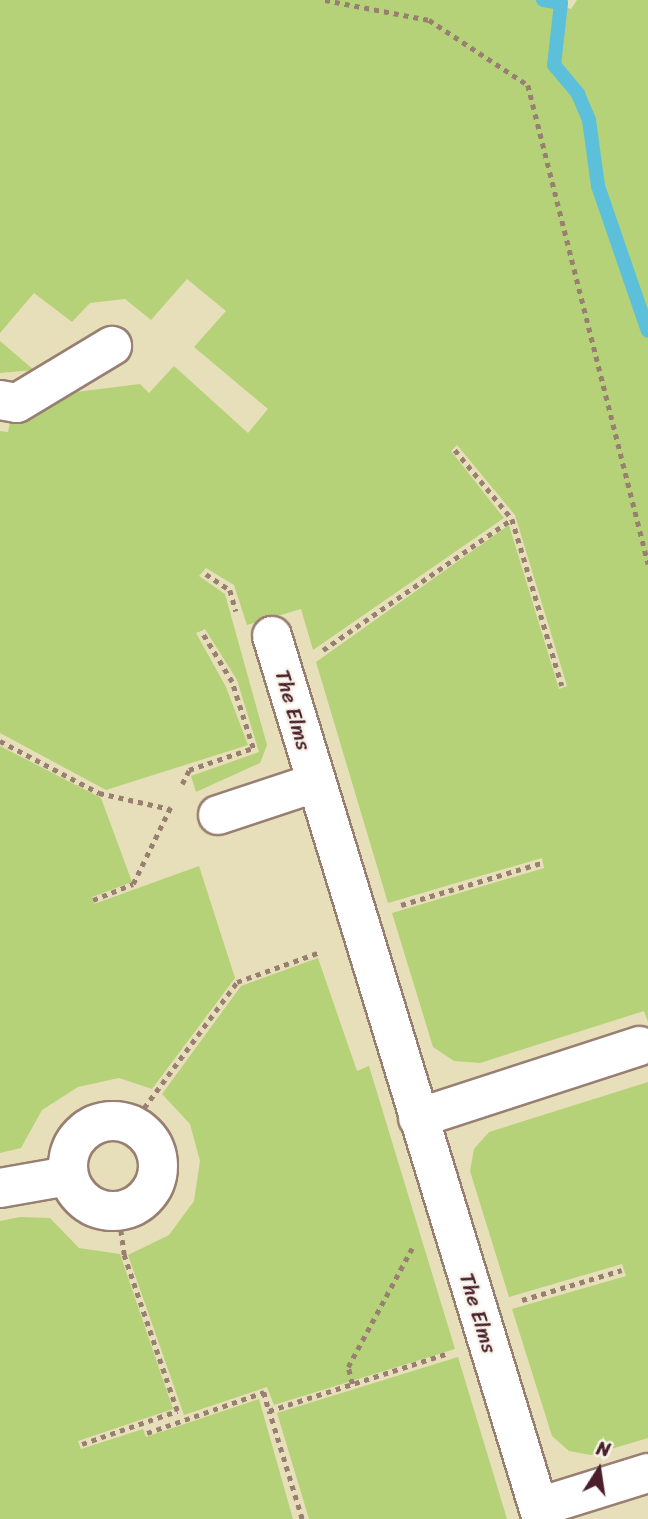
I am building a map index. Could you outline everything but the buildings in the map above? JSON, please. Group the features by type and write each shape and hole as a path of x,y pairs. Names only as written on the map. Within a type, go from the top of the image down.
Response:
{"street":[{"path":"0,400 17,403 112,346"},
{"name":"The Elms","path":"272,636 541,1513 648,1474"},
{"path":"218,814 315,783"},
{"path":"418,1118 640,1046"},
{"path":"115,1120 132,1124 155,1148 156,1181 148,1195 118,1211 86,1203 68,1176 73,1143 84,1130 115,1120"},
{"path":"0,1188 68,1176"}],"path":[{"path":"325,0 429,20 528,85 648,564"},
{"path":"455,450 512,519 562,686"},
{"path":"283,678 512,519"},
{"path":"180,790 189,770 253,748 232,682 201,631"},
{"path":"0,741 99,793 206,819 218,814"},
{"path":"93,900 133,884 175,800"},
{"path":"132,1124 237,982 319,954 358,918 541,863"},
{"path":"82,1444 177,1411 124,1255 118,1211"},
{"path":"352,1384 348,1367 419,1234 451,1226"},
{"path":"269,1411 352,1384 622,1270"},
{"path":"147,1433 264,1392 302,1519"}],"green space":[{"path":"0,0 547,0 571,9 577,0 648,0 648,1022 644,1011 480,1063 454,1061 433,1047 392,913 544,868 542,858 388,903 316,662 509,525 559,689 567,686 515,515 457,445 451,451 504,518 313,650 301,609 247,625 234,585 206,568 199,576 225,594 267,745 260,763 196,792 191,776 259,752 237,680 205,629 196,633 226,687 248,745 106,790 0,733 0,431 8,432 11,418 76,392 140,384 149,393 174,366 248,433 268,409 194,347 226,311 187,279 151,320 125,299 90,303 72,322 34,293 0,333"},
{"path":"0,341 34,370 0,373"},
{"path":"0,746 101,798 132,882 92,897 94,904 199,866 235,978 152,1089 119,1078 78,1087 42,1110 21,1148 0,1153"},
{"path":"318,958 357,1071 369,1066 455,1349 274,1405 267,1387 184,1415 128,1255 169,1235 194,1201 200,1161 190,1124 162,1094 241,986"},
{"path":"648,1082 648,1438 591,1455 569,1451 552,1436 512,1309 626,1276 622,1264 509,1297 470,1171 474,1149 489,1132"},
{"path":"20,1217 50,1218 79,1248 120,1254 173,1409 78,1441 81,1449 143,1429 146,1437 259,1399 293,1519 0,1519 0,1221"},
{"path":"458,1357 507,1519 309,1519 277,1413"}],"waterway":[{"path":"543,0 561,3 554,65 578,94 589,120 598,186 648,331"}]}
